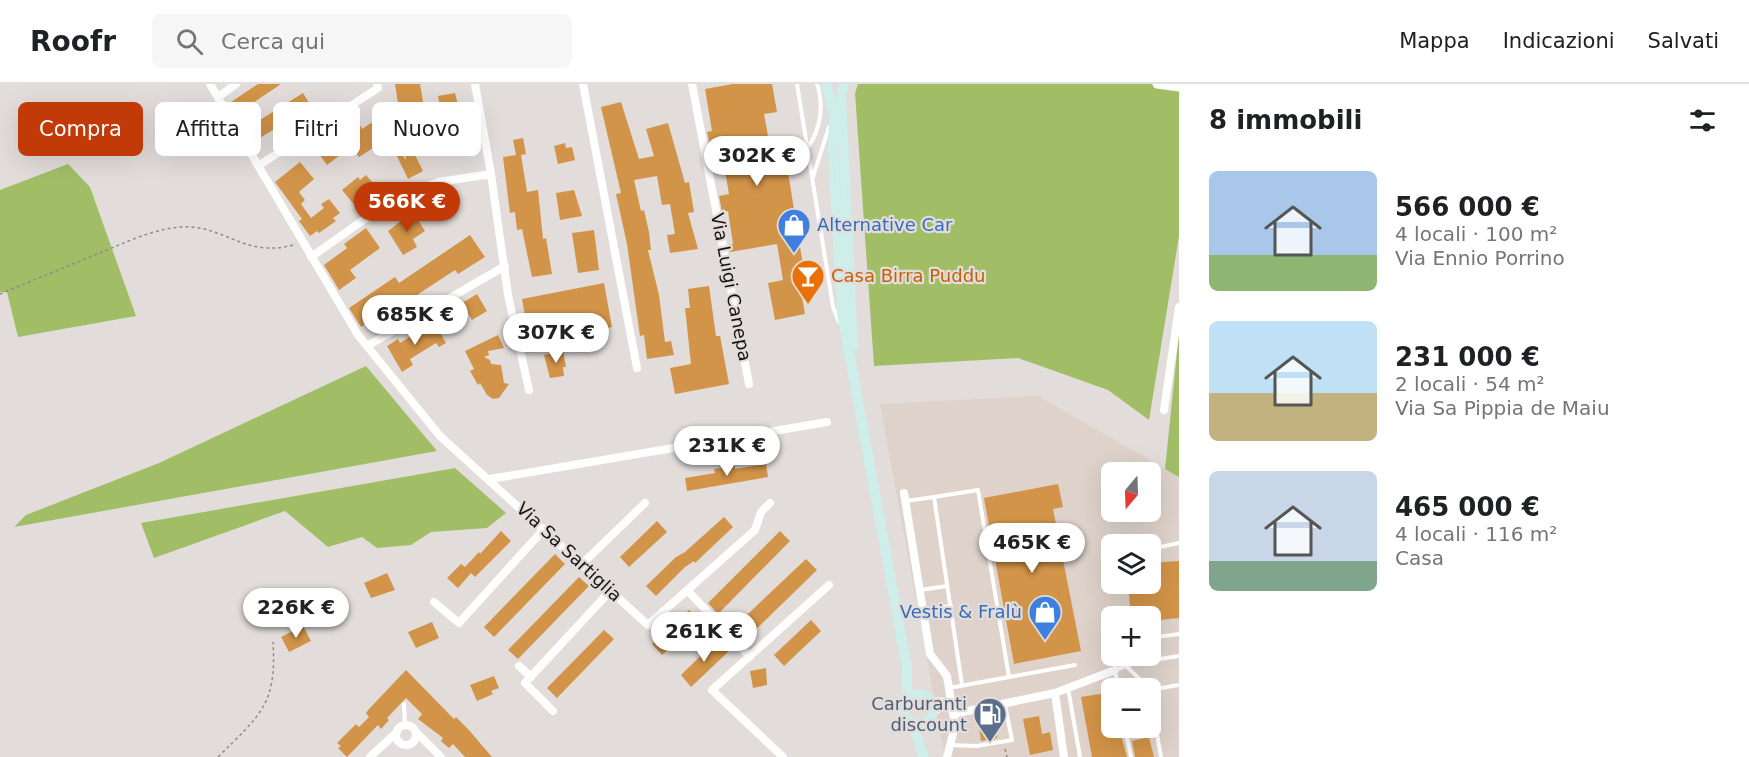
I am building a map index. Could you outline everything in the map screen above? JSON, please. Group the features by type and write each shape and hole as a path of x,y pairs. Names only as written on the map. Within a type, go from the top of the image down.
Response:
{"main road":[{"path":"826,84 834,115 833,151 842,313 907,668 907,698 903,712 912,723 923,752"},
{"path":"844,84 841,97 854,335 852,368"},
{"path":"907,668 926,697 930,717 923,752"},
{"path":"907,698 926,697"},
{"path":"912,723 930,717"}],"street":[{"name":"Via Sa Sartiglia","path":"210,84 358,334 440,436 490,479 648,625 688,591"},
{"path":"218,97 236,84"},
{"path":"258,166 378,88 377,84"},
{"path":"475,84 491,174 508,296 530,390"},
{"path":"583,84 637,368"},
{"name":"Via Luigi Canepa","path":"692,84 749,384"},
{"path":"1156,84 1179,87"},
{"path":"311,257 399,195 439,182 491,174"},
{"path":"367,346 505,266"},
{"path":"1164,410 1179,307"},
{"path":"490,479 827,422"},
{"path":"905,497 930,654 947,676 949,688 949,702 955,726 947,757"},
{"path":"582,564 645,503"},
{"path":"750,657 688,591 755,530 761,512 770,503"},
{"path":"434,602 459,623 544,529"},
{"path":"783,757 712,690 829,585"},
{"path":"553,711 525,683 610,590"},
{"path":"519,666 531,677"},
{"path":"953,714 1055,693 1114,669"},
{"path":"1055,693 1064,757"},
{"path":"926,697 949,702"},
{"path":"930,717 949,702"},
{"path":"370,757 385,741 405,726 415,731 441,757"},
{"path":"413,742 415,731"},
{"path":"397,732 399,743"},
{"path":"385,741 407,745 426,741"}],"lane":[{"path":"797,84 833,307 849,347"},
{"path":"808,148 816,135 820,118 817,84"},
{"path":"812,178 834,115"},
{"path":"905,497 934,497 978,490 1009,677"},
{"path":"934,497 962,686"},
{"path":"1161,547 1179,543"},
{"path":"920,590 947,586"},
{"path":"923,609 951,606"},
{"path":"1161,636 1179,634"},
{"path":"1161,659 1179,656"},
{"path":"949,688 1075,665"},
{"path":"1116,678 1114,669 1126,666 1138,678"},
{"path":"1161,688 1179,685"},
{"path":"1068,688 1080,757"},
{"path":"404,704 405,726"},
{"path":"950,745 977,746 1012,740 1005,705"},
{"path":"1127,738 1131,757"},
{"path":"1158,738 1161,757"}],"path":[{"path":"0,294 151,232 181,227 203,228 258,249 278,250 302,242"},
{"path":"218,757 267,705 275,670 273,642"},
{"path":"1004,741 1007,757"}],"shaded area":[{"path":"1038,396 1153,462 1101,462 1101,522 1161,522 1161,467 1179,477 1179,757 945,757 880,404"}],"green space":[{"path":"858,84 1179,84 1179,236 1149,420 1108,390 1018,358 874,366 855,93"},
{"path":"68,164 90,187 136,316 18,337 7,292 0,292 0,190"},
{"path":"1179,333 1179,477 1165,469"},
{"path":"366,366 437,451 14,527 26,515 159,463"},
{"path":"455,468 506,513 487,528 431,532 411,545 377,548 362,537 328,547 285,511 154,558 141,523"}],"building":[{"path":"258,84 281,84 254,102 231,102"},
{"path":"395,84 420,84 423,102 398,102"},
{"path":"733,84 772,84 777,112 764,114 775,174 788,172 808,296 802,297 805,314 775,320 768,283 783,280 777,244 730,252 729,244 733,244 728,211 722,212 719,196 729,194 721,148 711,149 707,132 712,131 705,89"},
{"path":"303,93 309,102 289,102"},
{"path":"455,93 457,102 439,102 438,96"},
{"path":"621,102 639,159 654,156 646,129 668,123 685,183 689,182 694,212 688,213 698,249 670,253 667,235 675,234 670,204 662,205 657,176 634,180 641,211 644,210 649,232 651,250 648,250 659,295 665,342 671,341 674,355 647,359 644,335 640,336 627,244 616,194 621,193 601,107"},
{"path":"273,112 273,130 261,137 261,119"},
{"path":"372,123 372,149 359,157 360,125 362,129"},
{"path":"523,138 526,154 521,155 527,192 538,190 543,239 546,238 552,274 532,277 522,229 517,230 515,212 510,213 503,157 516,155 513,140"},
{"path":"565,143 566,148 572,147 575,160 558,164 554,146"},
{"path":"321,156 339,156 327,165"},
{"path":"397,156 403,156 406,160 406,156 416,156 423,171 408,179"},
{"path":"300,162 314,179 299,192 305,200 301,204 311,218 324,208 321,204 329,199 340,213 333,218 336,221 319,233 317,231 310,236 299,221 302,219 275,182"},
{"path":"366,175 378,189 356,207 342,190 358,177 360,180"},
{"path":"574,190 582,216 560,220 556,193"},
{"path":"413,212 425,231 413,239 417,247 403,255 388,231"},
{"path":"366,228 380,248 350,270 356,278 339,290 324,265 347,248 344,244"},
{"path":"594,230 599,270 578,273 572,233"},
{"path":"470,235 485,257 458,274 455,270 382,318 380,314 361,327 349,308 395,277 399,283"},
{"path":"604,283 612,327 530,343 522,299"},
{"path":"709,286 716,336 720,336 729,384 675,394 670,368 691,364 685,308 690,308 688,289"},
{"path":"477,294 487,311 472,320 462,303"},
{"path":"434,322 446,343 439,347 436,343 410,359 413,365 402,372 387,346 398,339 400,343"},
{"path":"498,335 504,348 488,351 489,355 484,357 490,360 491,364 501,365 504,383 509,384 499,398 493,399 487,395 480,383 478,385 470,371 474,369 465,351"},
{"path":"563,351 566,367 563,367 564,376 550,378 544,355"},
{"path":"766,464 768,477 687,491 685,478 715,473 714,469 735,466 735,469"},
{"path":"1058,484 1063,507 1053,509 1081,651 1014,664 984,498"},
{"path":"724,517 733,527 695,563 694,561 685,567 656,596 646,586 676,557 685,552"},
{"path":"657,521 667,532 629,567 620,557"},
{"path":"501,531 511,541 475,577 471,573 458,588 447,578 461,564 465,567 479,552 480,554"},
{"path":"780,531 790,541 718,614 708,603"},
{"path":"555,554 565,564 494,637 484,627"},
{"path":"806,559 817,570 747,638 742,640 732,629"},
{"path":"1179,561 1179,618 1161,620 1161,606 1130,606 1129,594 1161,594 1161,562"},
{"path":"387,573 395,590 371,598 364,583"},
{"path":"579,577 589,586 518,659 508,650"},
{"path":"689,610 699,620 662,655 652,644"},
{"path":"811,620 821,631 784,666 774,655"},
{"path":"432,622 439,638 416,648 408,632"},
{"path":"303,626 311,641 289,652 281,637"},
{"path":"604,630 614,639 557,698 547,688"},
{"path":"717,640 728,652 691,687 681,675"},
{"path":"766,668 767,685 753,688 750,671"},
{"path":"406,670 454,719 456,717 468,729 492,757 465,757 453,744 449,748 441,741 443,738 418,719 422,714 406,698 387,718 389,720 381,729 378,725 347,757 338,748 341,746 337,743 356,724 359,727 369,717 366,713 369,709"},
{"path":"494,676 499,688 491,691 493,694 477,701 470,685"},
{"path":"1101,694 1101,738 1122,738 1127,757 1092,757 1081,697"},
{"path":"1039,716 1042,734 1050,732 1053,750 1030,755 1023,719"},
{"path":"994,723 997,738 981,741 979,726"},
{"path":"1149,738 1154,757 1135,757 1132,741"}],"place":[{"name":"Alternative Car","path":"794,254"},
{"name":"Casa Birra Puddu","path":"808,305"},
{"name":"Vestis & Fralù","path":"1045,641"},
{"name":"Carburanti discount","path":"990,743"}]}
